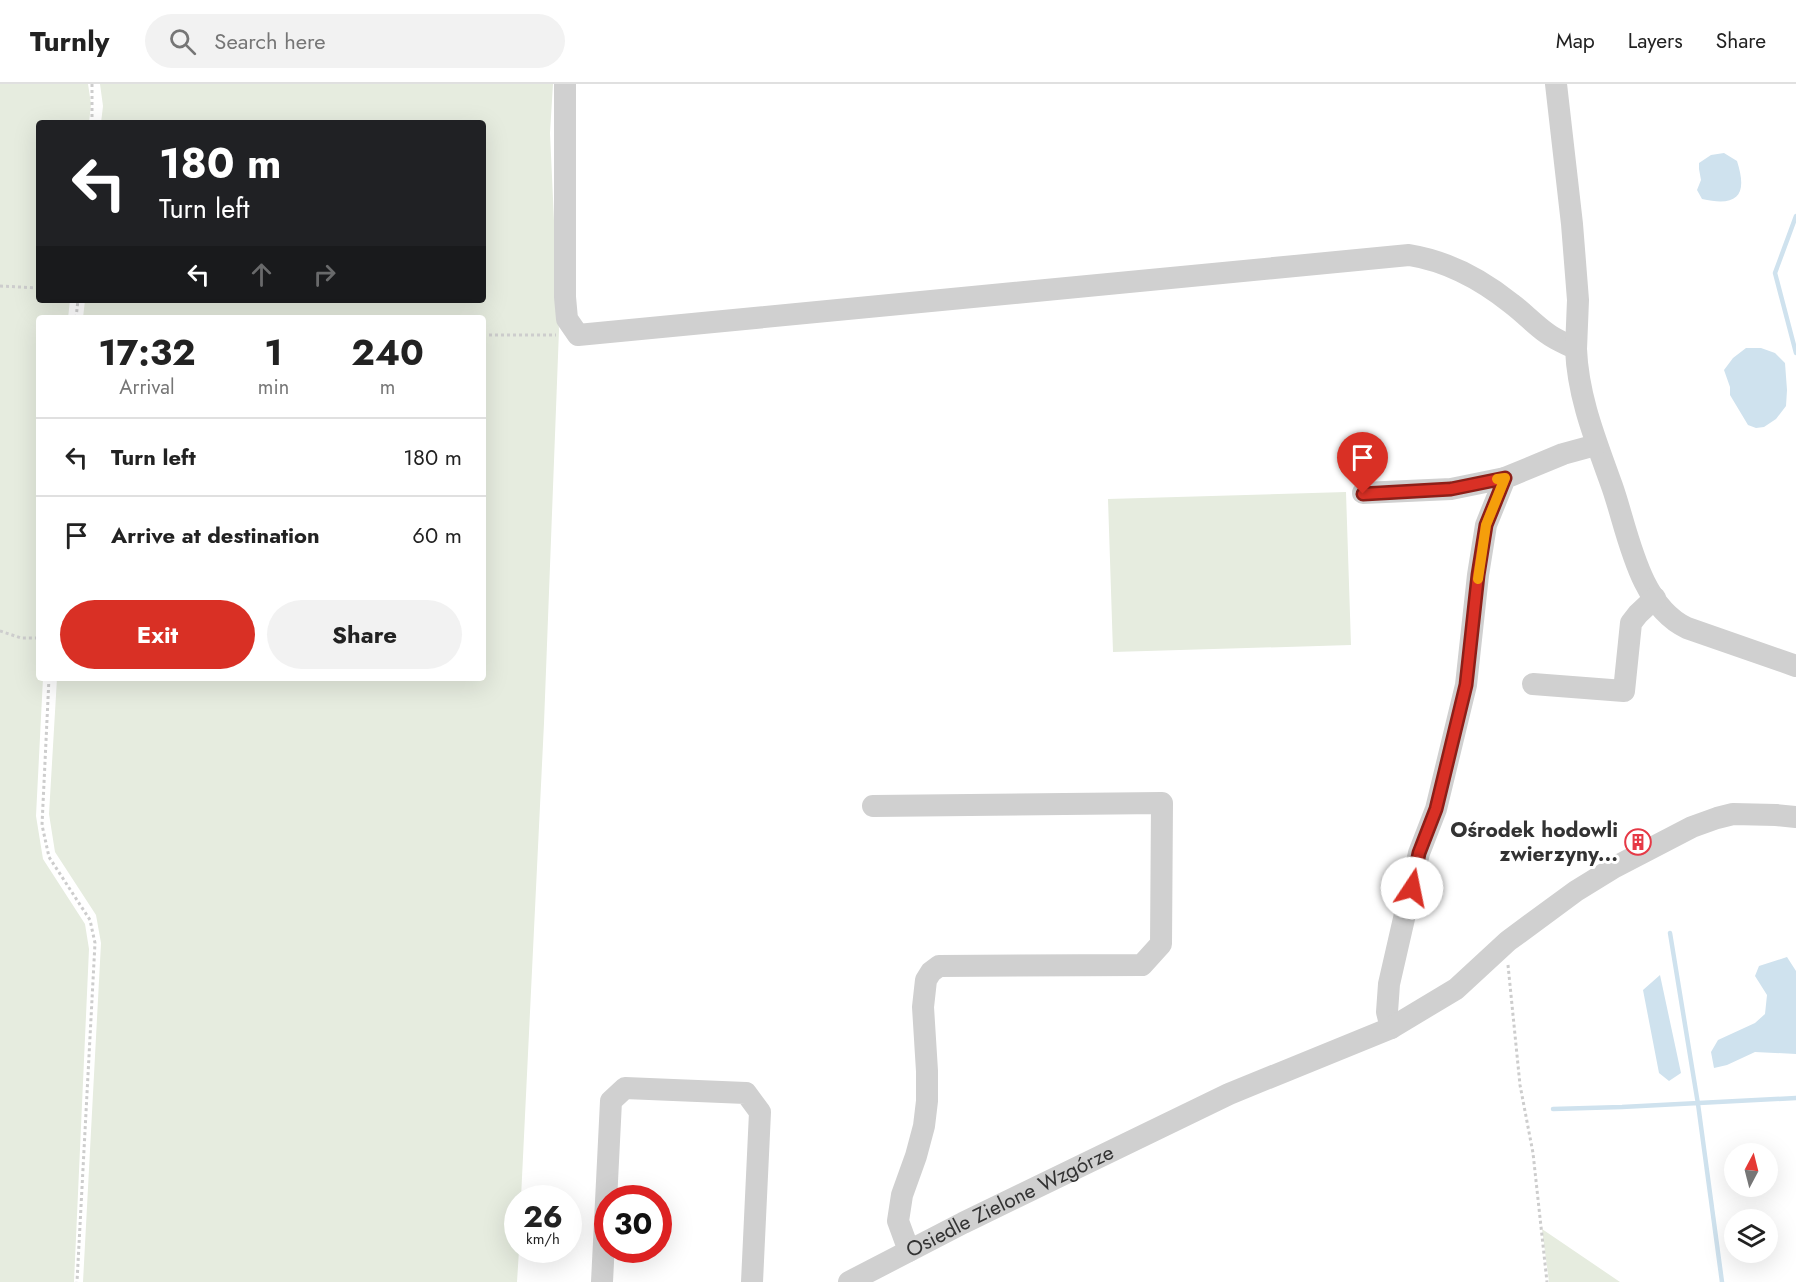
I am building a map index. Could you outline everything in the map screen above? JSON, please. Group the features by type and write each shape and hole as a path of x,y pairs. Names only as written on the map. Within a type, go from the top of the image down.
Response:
{"street":[{"path":"565,84 565,297 567,319 578,335 1408,255 1425,257 1448,264 1461,271 1510,302 1549,334 1576,349"},
{"path":"1556,84 1572,224 1578,300 1576,349 1580,387 1586,415 1642,576 1662,609 1678,623 1796,666"},
{"path":"1363,494 1451,489 1505,478 1563,454 1596,445"},
{"path":"1391,1028 1387,1012 1389,984 1419,853 1436,809 1466,685 1486,525 1505,478"},
{"path":"1533,684 1624,691 1631,623 1655,598"},
{"name":"Osiedle Zielone Wzgórze","path":"873,806 1162,803 1161,944 1142,965 939,966 926,980 923,1007 927,1101 916,1156 902,1195 898,1221 909,1251 1229,1094 1391,1028 1456,989 1508,941 1568,897 1615,867 1703,823 1733,814 1796,817"},
{"path":"602,1282 611,1101 625,1088 746,1093 760,1112 752,1282"},
{"path":"849,1282 909,1251"}],"path":[{"path":"92,84 92,120"},
{"path":"0,286 36,288"},
{"path":"486,335 578,335"},
{"path":"0,631 21,638 36,638"},
{"path":"49,681 42,825 49,857 90,920 95,943 77,1282"},
{"path":"1508,941 1508,965 1520,1085 1533,1153 1547,1282"}],"shaded area":[{"path":"0,84 88,84 91,104 89,120 36,120 36,303 70,303 68,315 36,315 36,681 43,681 36,816 43,859 85,924 89,949 74,1282 0,1282"},
{"path":"100,84 553,84 550,133 559,330 544,723 522,1185 504,1185 504,1263 518,1263 517,1282 83,1282 101,943 96,915 55,852 49,814 57,681 486,681 486,315 83,315 85,303 486,303 486,120 101,120 103,106"},
{"path":"1346,492 1351,645 1113,652 1108,499"},
{"path":"1542,1229 1620,1282 1549,1282"}],"water":[{"path":"1724,153 1737,161 1741,182 1740,190 1737,196 1724,201 1702,199 1697,190 1701,180 1699,163 1711,155"},
{"path":"1746,348 1761,348 1775,353 1785,363 1786,406 1776,419 1764,427 1756,428 1748,425 1730,395 1730,387 1724,370 1733,358"},
{"path":"1787,957 1796,971 1796,1054 1755,1052 1727,1065 1714,1068 1711,1052 1718,1040 1755,1023 1765,1014 1767,995 1755,976 1759,966"},
{"path":"1660,975 1681,1073 1669,1081 1659,1073 1643,990"}],"waterway":[{"path":"1796,216 1775,273 1796,353"},
{"path":"1670,933 1698,1104 1722,1282"},
{"path":"1553,1109 1796,1098"}],"slow traffic":[{"path":"1478,579 1486,525 1505,478 1497,479"}],"place":[{"name":"Ośrodek hodowli zwierzyny...","path":"1638,842"}],"route":[{"path":"1363,494 1451,489 1505,478 1486,525 1466,685 1436,809 1419,853 1412,888"}]}
